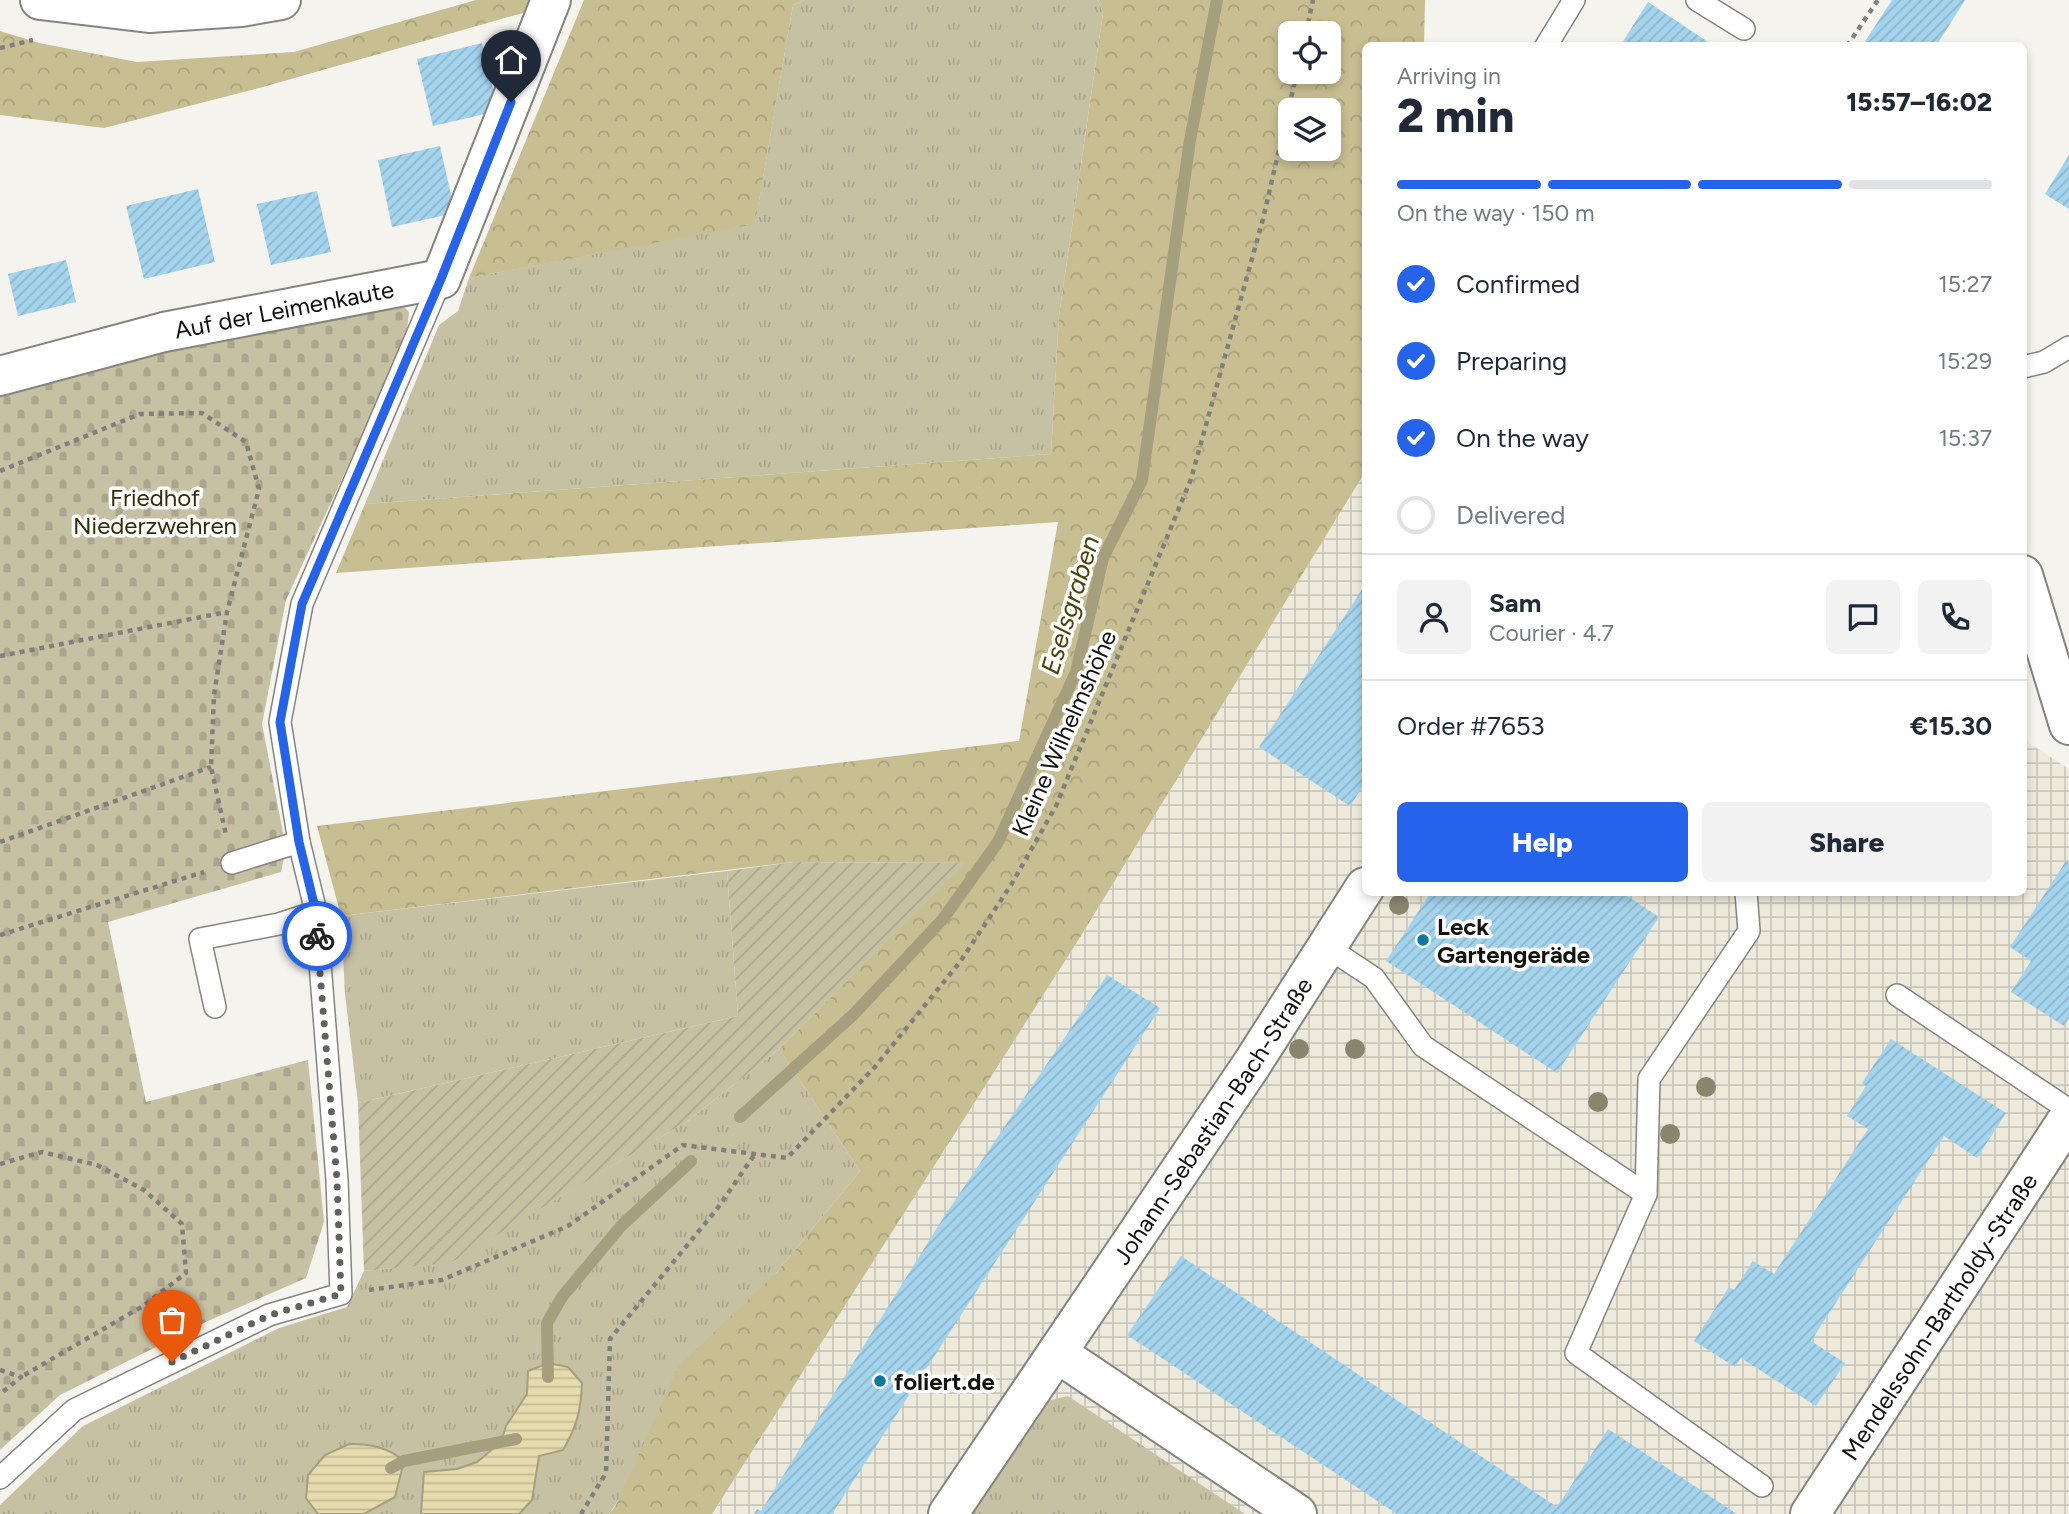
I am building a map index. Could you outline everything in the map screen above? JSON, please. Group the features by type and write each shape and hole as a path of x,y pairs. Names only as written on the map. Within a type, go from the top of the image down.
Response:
{"street":[{"path":"40,0 149,13 241,7 281,0"},
{"path":"441,279 551,0"},
{"name":"Auf der Leimenkaute","path":"0,376 164,332 441,279"},
{"path":"2027,584 2058,650 2069,724"},
{"name":"Johann-Sebastian-Bach-Straße","path":"948,1514 1252,1064 1362,892"},
{"name":"Mendelssohn-Bartholdy-Straße","path":"1810,1514 2069,1117"},
{"path":"1057,1353 1297,1514"}],"lane":[{"path":"1548,42 1574,0"},
{"path":"1696,0 1744,29"},
{"path":"0,1478 74,1410 270,1315 341,1294 337,1180 316,912 299,842 280,722 302,604 441,279"},
{"path":"2027,366 2044,362 2069,347"},
{"path":"232,863 299,842"},
{"path":"1746,896 1749,931 1649,1079 1646,1194 1576,1353 1762,1486"},
{"path":"215,1007 200,939 279,924 316,912"},
{"path":"1327,947 1374,978 1423,1046 1646,1194"},
{"path":"1897,995 2069,1110"}],"path":[{"path":"1309,21 1313,0"},
{"path":"1850,42 1878,0"},
{"name":"Kleine Wilhelmshöhe","path":"341,1294 442,1280 568,1226 683,1144 786,1158 874,1068 960,962 1011,885 1056,806 1191,479 1263,219 1294,84"},
{"path":"0,471 140,414 202,413 246,442 260,489 227,612 214,695 211,767 232,863 0,935"},
{"path":"0,656 227,612"},
{"path":"0,842 211,767"},
{"path":"0,1164 42,1152 97,1165 144,1190 181,1224 186,1273 143,1306 21,1377 0,1394"},
{"path":"581,1514 606,1473 610,1339 717,1209 755,1154"},
{"path":"0,1370 21,1377"}],"shaded area":[{"path":"1362,477 1362,896 2027,896 2027,742 2069,769 2069,1514 712,1514 1079,939"},
{"path":"548,1363 568,1367 582,1383 581,1401 575,1425 563,1450 539,1456 532,1500 519,1514 421,1514 424,1472 457,1469 477,1462 501,1442 506,1426 527,1394 528,1371"},
{"path":"349,1444 378,1447 404,1461 395,1497 364,1514 318,1514 306,1498 308,1475 325,1455"}],"green space":[{"path":"476,0 536,0 533,10 263,87 104,128 0,115 0,31 39,43 137,62 294,52"},
{"path":"584,0 804,0 793,5 755,224 469,278"},
{"path":"804,0 1098,0 1103,13 1059,316 1051,454 365,504 439,325 458,311 469,278 755,223 793,5"},
{"path":"1098,0 1425,0 1424,42 1362,42 1362,477 1079,939 712,1514 609,1514 616,1505 678,1367 776,1273 860,1171 779,1049 964,863 793,862 341,916 317,826 1019,741 1058,522 336,573 365,504 1051,454 1059,316 1103,13"},
{"name":"Friedhof Niederzwehren","path":"397,300 409,312 406,340 286,600 262,724 286,848 281,872 108,922 146,1102 308,1060 324,1222 306,1278 208,1321 60,1395 0,1450 0,391 165,347"},
{"path":"793,862 965,863 779,1049 689,1120 450,1263 364,1271 358,1103 738,1016 727,871"},
{"path":"727,871 738,1016 358,1103 345,994 341,916"},
{"path":"779,1049 860,1171 776,1273 609,1514 0,1514 0,1505 83,1426 279,1328 347,1307 364,1271 450,1262 689,1120"},
{"path":"1068,1396 1245,1514 969,1514 1047,1401"}],"building":[{"path":"1892,0 1965,0 1939,42 1865,42"},
{"path":"1648,2 1708,42 1623,42"},
{"path":"482,43 498,111 433,126 417,59"},
{"path":"440,146 455,213 392,227 378,160"},
{"path":"2069,155 2069,209 2045,194"},
{"path":"198,189 215,262 144,279 126,206"},
{"path":"317,191 331,252 271,265 257,204"},
{"path":"66,260 76,302 18,316 8,274"},
{"path":"1362,590 1362,788 1350,806 1259,747"},
{"path":"2066,861 2069,863 2069,1018 2064,1026 2011,992 2031,961 2010,947"},
{"path":"1428,896 1627,896 1659,917 1557,1073 1386,961"},
{"path":"1107,975 1160,1008 832,1514 754,1514 757,1509 761,1511 945,1215"},
{"path":"1891,1039 2006,1113 1977,1158 1944,1136 1811,1341 1845,1363 1816,1406 1741,1358 1735,1367 1694,1341 1729,1287 1734,1290 1753,1261 1774,1274 1868,1129 1847,1116 1866,1086 1862,1083"},
{"path":"1181,1256 1557,1507 1608,1429 1737,1514 1397,1514 1127,1335"}],"waterway":[{"name":"Eselsgraben","path":"740,1117 853,1015 943,919 998,842 1076,672 1103,558 1142,480 1190,140 1217,0"},
{"name":"Eselsgraben","path":"548,1377 547,1323 562,1297 621,1226 691,1161"},
{"name":"Eselsgraben","path":"391,1468 404,1461 516,1439"}],"way so far":[{"path":"172,1362 270,1315 341,1294 337,1180 317,936"}],"place":[{"name":"Leck Gartengeräde","path":"1423,940"},
{"name":"foliert.de","path":"880,1381"}],"route":[{"path":"317,936 316,912 299,842 280,722 302,604 441,279 511,102"}]}
